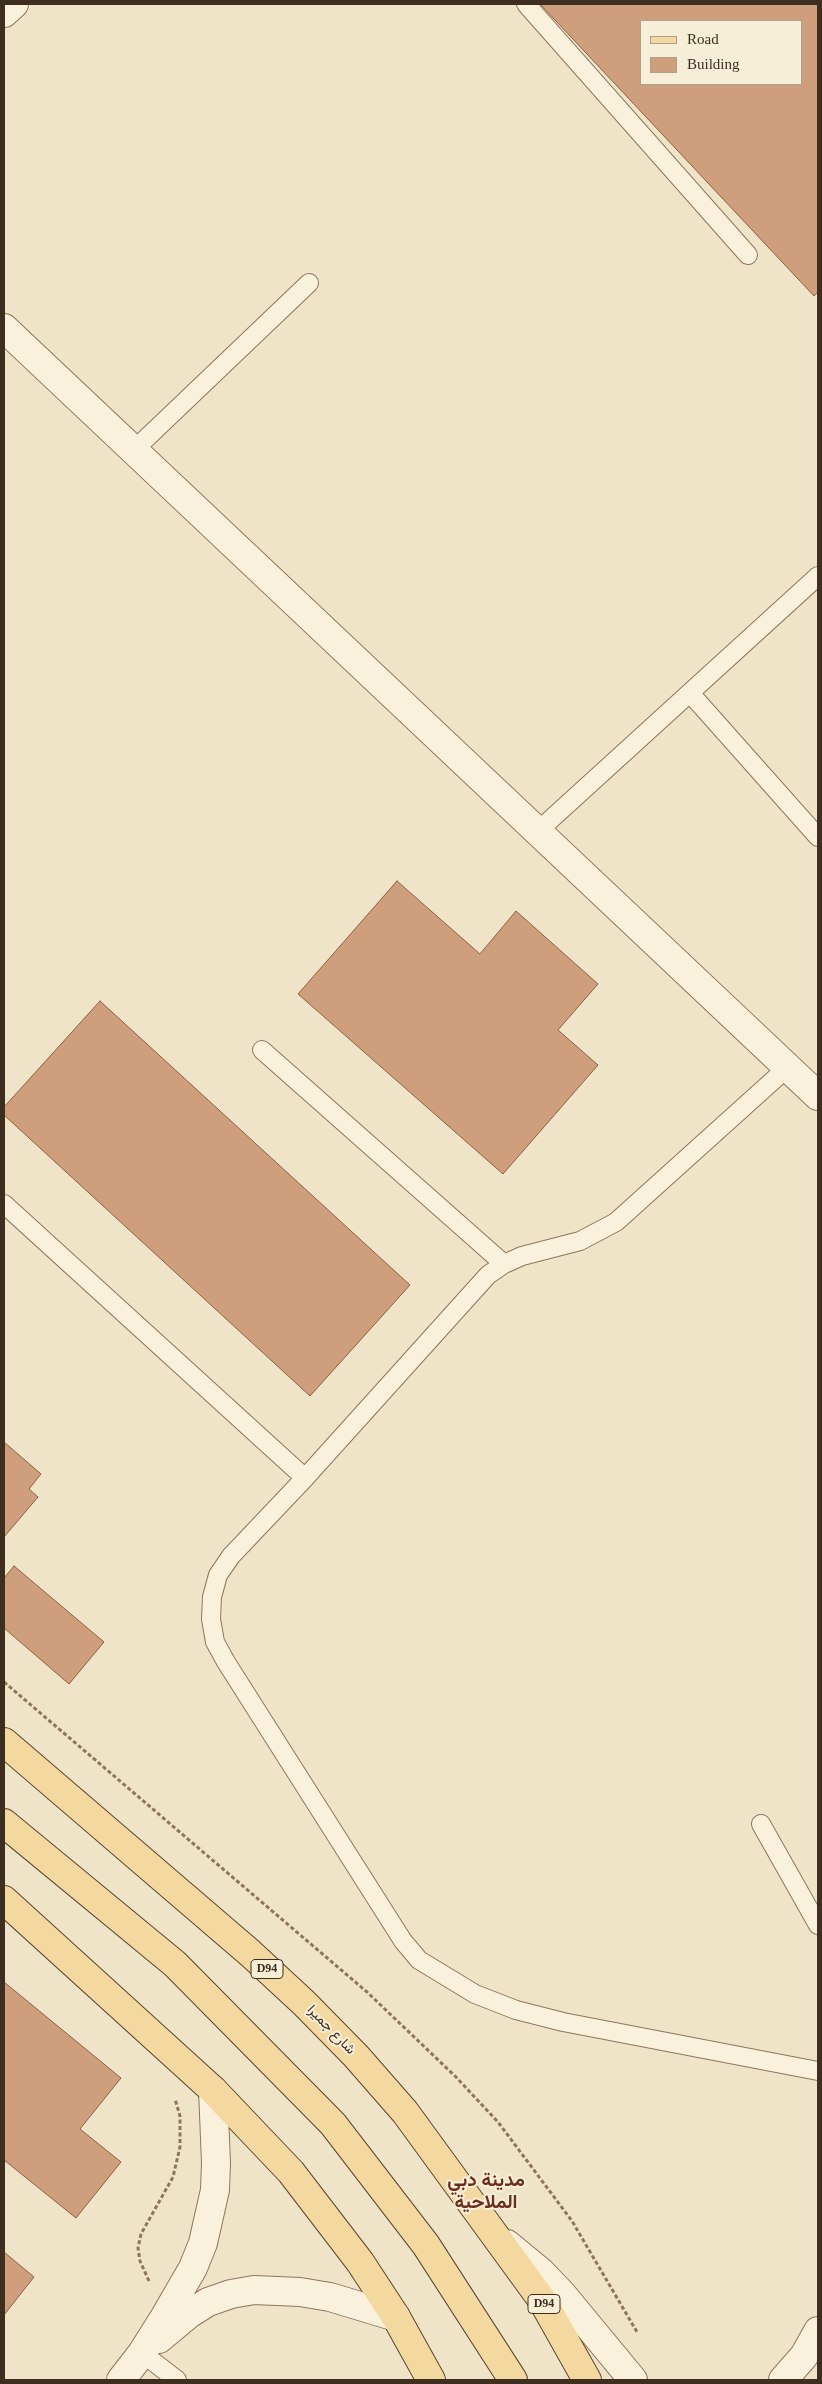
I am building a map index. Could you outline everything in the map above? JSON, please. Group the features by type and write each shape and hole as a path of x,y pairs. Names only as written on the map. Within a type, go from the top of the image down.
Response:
{"main road":[{"name":"شارع جميرا","path":"4,1742 304,2003 356,2056 405,2112 450,2171 492,2233 542,2300 587,2380"},
{"path":"4,1823 175,1964 265,2053 333,2124 426,2245 513,2380"},
{"path":"4,1900 213,2090 285,2165 360,2262 396,2317 431,2380"}],"street":[{"path":"4,14 14,4"},
{"path":"6,328 818,1096"},
{"path":"121,2380 142,2353 193,2268 211,2217 216,2163 213,2090"},
{"path":"492,2233 541,2272 633,2380"},
{"path":"142,2353 188,2314 208,2302 231,2294 254,2290 300,2292 330,2297 396,2317"},
{"path":"783,2380 804,2356 818,2330"}],"lane":[{"path":"526,4 748,255"},
{"path":"134,450 309,282"},
{"path":"538,831 818,576"},
{"path":"690,693 818,837"},
{"path":"262,1050 504,1264"},
{"path":"788,1067 616,1222 580,1241 522,1256 504,1264 488,1275 305,1478 231,1556 218,1575 212,1597 211,1619 215,1642 403,1941 419,1960 475,1994 516,2010 563,2022 818,2071"},
{"path":"4,1204 305,1478"},
{"path":"760,1824 818,1925"},
{"path":"142,2353 177,2380"}],"path":[{"path":"4,1682 367,1992 456,2077 498,2122 562,2206 604,2273 639,2336"},
{"path":"164,2318 140,2261 138,2248 141,2234 173,2177 180,2147 180,2116 173,2094"}],"building":[{"path":"540,4 818,4 818,292 814,296"},
{"path":"397,881 480,954 516,911 598,984 558,1030 598,1065 503,1174 298,994"},
{"path":"100,1001 410,1285 310,1396 4,1115 4,1107"},
{"path":"4,1442 41,1474 29,1489 38,1497 4,1537"},
{"path":"14,1566 104,1642 69,1684 4,1628 4,1578"},
{"path":"4,1982 121,2078 80,2129 121,2162 76,2218 4,2160"},
{"path":"4,2252 34,2277 4,2315"}],"district":[{"name":"مدينة دبي الملاحية","path":"486,2192"}]}
